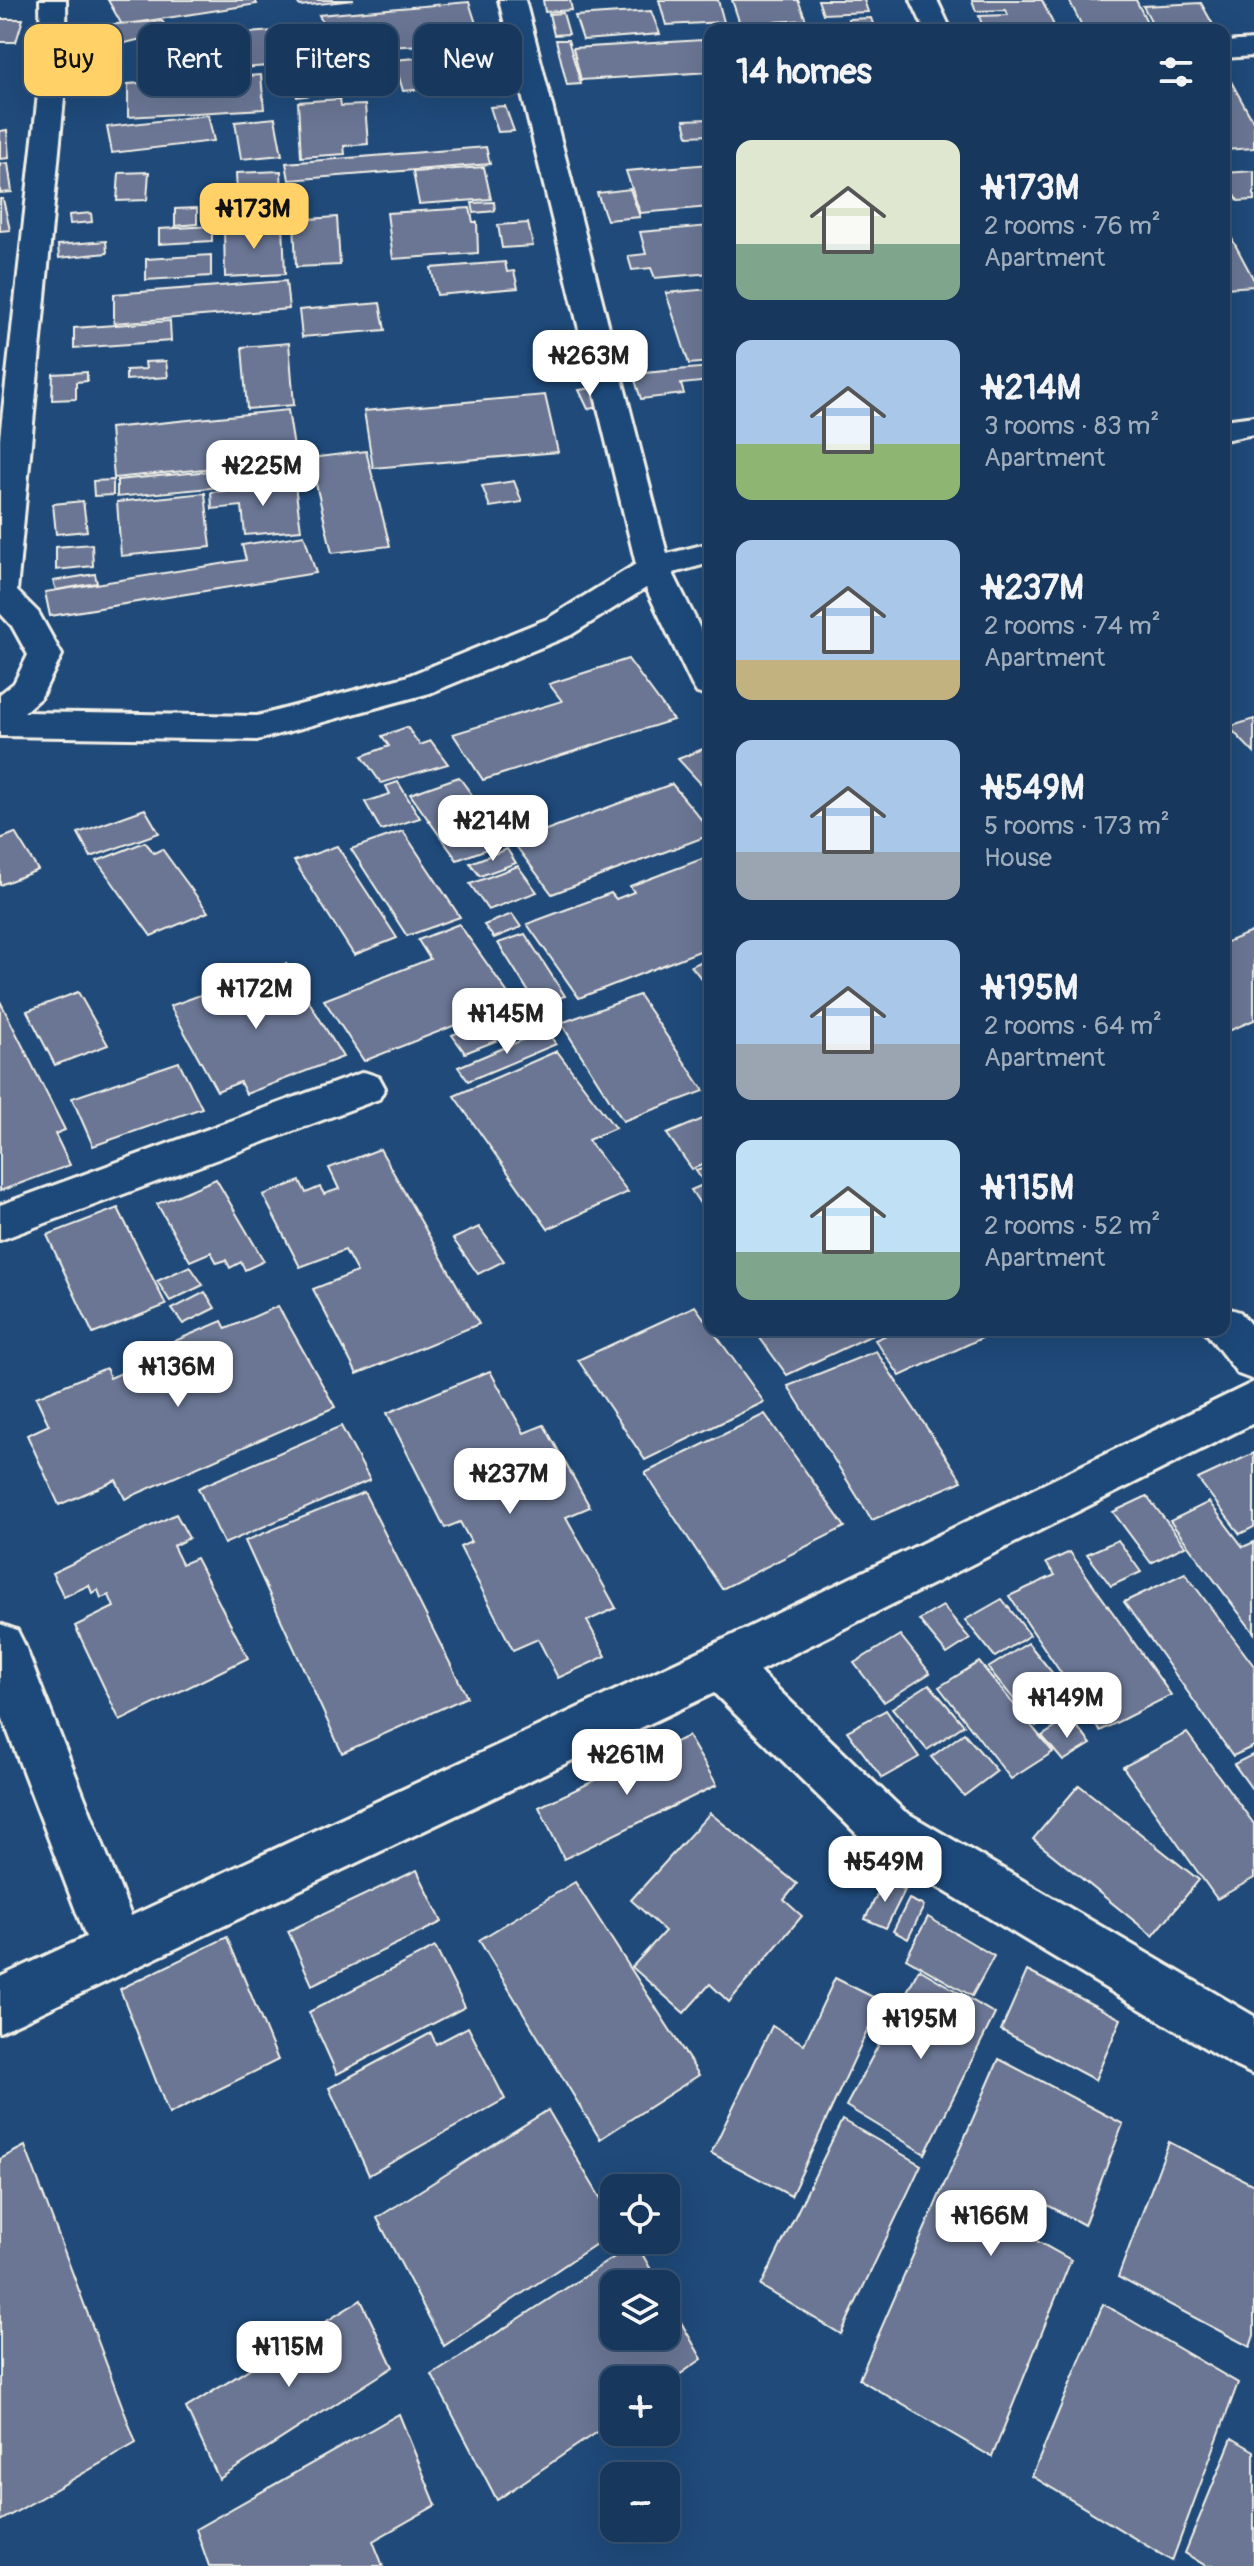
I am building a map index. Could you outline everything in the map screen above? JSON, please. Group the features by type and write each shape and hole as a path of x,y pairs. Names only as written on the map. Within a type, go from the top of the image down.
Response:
{"street":[{"path":"0,714 28,689 45,655 26,620 0,593 54,67 53,0"},
{"path":"512,0 654,568 704,672"},
{"path":"924,0 935,24"},
{"path":"1230,50 1254,48"},
{"path":"1230,429 1254,425"},
{"path":"0,724 257,728 417,685 559,627 654,568 704,555"},
{"path":"0,1223 364,1088"},
{"path":"1230,1332 1254,1361"},
{"path":"0,2005 720,1666 1254,1401"},
{"path":"0,1646 117,1949"},
{"path":"720,1666 886,1828 1254,2047"}],"building":[{"path":"108,0 255,0 257,4 122,25"},
{"path":"295,0 354,0 300,6"},
{"path":"543,0 570,0 572,10 545,12"},
{"path":"659,0 718,0 724,22 666,25"},
{"path":"732,0 798,0 806,20 740,24"},
{"path":"818,0 864,0 868,12 823,14"},
{"path":"972,0 1042,0 1053,24 982,24 979,16 1008,15 1006,10 976,11"},
{"path":"1069,0 1136,0 1148,24 1081,24"},
{"path":"469,2 476,24 414,24 414,46 398,46 398,24 323,24 319,15"},
{"path":"1201,3 1213,24 1153,24 1143,6"},
{"path":"651,11 660,34 583,40 575,16"},
{"path":"563,13 569,34 554,35 549,14"},
{"path":"871,18 873,24 850,24 848,19"},
{"path":"0,19 23,19 16,42 0,42"},
{"path":"162,21 164,24 138,24 138,40 122,44 122,24 116,24"},
{"path":"266,32 266,66 250,67 250,33"},
{"path":"556,40 568,40 581,84 567,85"},
{"path":"702,40 704,72 581,80 573,48"},
{"path":"414,58 414,90 403,91 398,60"},
{"path":"261,75 264,109 128,117 128,84 138,83 138,96 250,96 250,76"},
{"path":"1230,80 1254,123 1254,148 1230,150"},
{"path":"340,99 341,106 365,105 368,144 344,146 345,154 301,157 298,102"},
{"path":"505,106 514,131 498,132 490,107"},
{"path":"208,115 214,141 112,153 107,127"},
{"path":"275,118 282,155 241,159 235,122"},
{"path":"704,119 704,135 688,136 684,120"},
{"path":"7,130 9,158 0,159 0,131"},
{"path":"486,147 490,164 289,180 286,163"},
{"path":"8,163 12,192 0,193 0,164"},
{"path":"704,164 704,208 640,213 626,171"},
{"path":"484,167 491,199 419,204 413,172"},
{"path":"281,171 283,216 238,218 236,173"},
{"path":"1254,171 1254,200 1238,201 1230,185 1230,173"},
{"path":"149,172 147,200 117,201 119,173"},
{"path":"630,189 640,217 607,220 597,193"},
{"path":"0,199 3,199 10,230 0,231"},
{"path":"494,202 495,211 474,213 472,203"},
{"path":"197,208 197,224 175,226 175,209"},
{"path":"470,208 473,222 477,222 478,253 393,259 387,213"},
{"path":"91,213 92,222 70,224 69,215"},
{"path":"337,217 340,265 296,267 294,220"},
{"path":"528,223 533,246 502,248 498,225"},
{"path":"283,225 285,274 225,277 224,229"},
{"path":"212,226 212,241 159,244 159,229"},
{"path":"704,227 704,274 655,278 651,268 632,270 628,256 646,254 640,232"},
{"path":"1230,235 1254,280 1254,286 1230,288"},
{"path":"106,241 107,253 59,258 58,245"},
{"path":"211,255 211,276 146,280 146,259"},
{"path":"505,262 507,272 514,271 518,288 437,295 431,268"},
{"path":"286,281 289,309 114,323 114,294"},
{"path":"704,290 704,363 689,364 666,293"},
{"path":"380,303 385,330 302,337 299,310"},
{"path":"170,321 171,341 74,348 74,328"},
{"path":"289,343 294,405 247,409 242,347"},
{"path":"166,361 168,377 126,380 126,370 146,369 145,362"},
{"path":"704,368 704,382 681,384 684,394 641,399 633,374"},
{"path":"87,372 87,381 76,382 76,399 52,400 53,374"},
{"path":"592,388 601,407 588,409 579,390"},
{"path":"545,395 558,452 373,468 364,411"},
{"path":"288,410 296,460 114,478 110,428"},
{"path":"366,451 390,546 332,553 310,458"},
{"path":"303,462 305,479 117,497 117,480"},
{"path":"113,480 113,495 94,496 93,481"},
{"path":"514,481 522,502 490,507 482,486"},
{"path":"295,485 301,530 245,535 242,506 212,509 211,492"},
{"path":"205,493 211,547 121,556 117,502"},
{"path":"83,501 87,531 56,534 53,504"},
{"path":"304,535 316,573 50,616 45,592 246,560 242,545"},
{"path":"92,544 93,566 56,570 56,547"},
{"path":"95,574 97,583 56,590 53,581"},
{"path":"628,659 673,720 483,780 453,734 562,701 549,684"},
{"path":"1254,719 1254,753 1230,728"},
{"path":"407,727 420,745 431,741 448,764 381,783 362,756 389,746 382,736"},
{"path":"704,749 704,784 702,785 678,759"},
{"path":"459,777 506,842 457,860 410,794"},
{"path":"398,782 420,818 381,830 365,802 390,794 386,786"},
{"path":"672,784 704,823 704,837 552,894 513,842"},
{"path":"145,809 159,833 91,857 78,833"},
{"path":"403,831 460,917 407,936 351,849"},
{"path":"15,833 38,870 0,885 0,839"},
{"path":"145,842 154,853 162,849 208,912 151,936 97,861"},
{"path":"337,846 397,938 354,955 294,861"},
{"path":"507,849 516,863 480,876 470,863"},
{"path":"704,858 704,949 579,998 527,924 611,893 616,899 634,892 630,886"},
{"path":"518,866 537,892 488,910 470,884"},
{"path":"512,914 521,927 494,938 484,925"},
{"path":"459,924 514,1002 364,1061 324,1000 430,959 418,940"},
{"path":"1254,931 1254,1020 1230,1030 1230,941"},
{"path":"525,934 565,996 537,1005 498,943"},
{"path":"704,961 704,982 691,966"},
{"path":"286,964 343,1057 246,1094 240,1082 217,1091 170,1006"},
{"path":"78,992 108,1045 55,1065 27,1011"},
{"path":"639,995 704,1091 623,1121 561,1023"},
{"path":"0,1001 65,1130 55,1134 70,1165 0,1191"},
{"path":"529,1004 541,1023 465,1053 452,1035"},
{"path":"546,1030 556,1044 468,1081 458,1067"},
{"path":"557,1051 615,1128 588,1140 628,1192 548,1229 454,1096"},
{"path":"179,1062 202,1108 93,1146 72,1098"},
{"path":"704,1119 704,1164 692,1169 667,1134"},
{"path":"380,1149 479,1324 357,1374 313,1289 357,1272 345,1250 300,1267 263,1195 300,1181 306,1193 320,1187 324,1194 339,1189 329,1168"},
{"path":"704,1168 704,1183 696,1171"},
{"path":"216,1179 264,1261 245,1270 241,1262 230,1268 226,1260 217,1263 211,1252 190,1261 157,1204"},
{"path":"704,1184 704,1210 691,1190"},
{"path":"118,1208 166,1305 93,1334 47,1235"},
{"path":"479,1227 504,1261 478,1274 453,1239"},
{"path":"190,1266 203,1285 170,1301 157,1281"},
{"path":"205,1292 215,1308 183,1324 172,1309"},
{"path":"278,1306 335,1407 125,1499 116,1480 59,1505 27,1435 49,1425 36,1397 106,1368 110,1378 174,1351 170,1343 222,1321 226,1329"},
{"path":"695,1306 704,1319 704,1336 717,1336 764,1402 645,1460 578,1360"},
{"path":"758,1336 870,1336 787,1375"},
{"path":"884,1336 986,1336 900,1376 875,1340"},
{"path":"876,1351 962,1481 872,1520 788,1386"},
{"path":"490,1371 524,1433 544,1425 590,1507 566,1517 616,1608 587,1621 606,1656 558,1678 538,1639 513,1650 460,1547 471,1542 460,1522 445,1528 387,1413"},
{"path":"765,1414 845,1527 722,1589 645,1473"},
{"path":"341,1426 370,1480 224,1544 198,1488"},
{"path":"1254,1453 1254,1527 1240,1534 1198,1479"},
{"path":"364,1492 467,1697 342,1753 245,1541"},
{"path":"1147,1496 1185,1546 1151,1563 1113,1512"},
{"path":"1209,1502 1243,1547 1254,1542 1254,1633 1170,1521"},
{"path":"176,1514 189,1538 173,1546 182,1564 196,1558 248,1658 120,1721 75,1626 114,1607 109,1595 101,1598 98,1590 92,1593 89,1585 64,1597 52,1573"},
{"path":"1118,1540 1141,1572 1111,1586 1087,1554"},
{"path":"1070,1552 1171,1695 1100,1731 1009,1596 1055,1575 1046,1563"},
{"path":"1185,1573 1254,1666 1254,1746 1233,1756 1124,1602"},
{"path":"1002,1599 1030,1635 995,1657 965,1620"},
{"path":"943,1606 970,1639 947,1654 919,1620"},
{"path":"900,1635 930,1673 884,1702 854,1663"},
{"path":"1028,1643 1076,1702 1036,1726 988,1668"},
{"path":"979,1662 1053,1752 1011,1779 939,1687"},
{"path":"929,1684 964,1725 927,1750 892,1708"},
{"path":"886,1710 919,1757 882,1778 847,1731"},
{"path":"1070,1718 1091,1744 1063,1761 1042,1736"},
{"path":"964,1733 997,1771 964,1796 931,1757"},
{"path":"1187,1733 1254,1824 1254,1878 1217,1899 1123,1767"},
{"path":"688,1736 717,1785 564,1859 539,1807"},
{"path":"1254,1754 1254,1792 1234,1764"},
{"path":"1079,1785 1199,1880 1153,1936 1033,1839"},
{"path":"710,1813 797,1884 784,1900 802,1916 729,2002 710,1984 684,2013 632,1967 665,1931 631,1900"},
{"path":"417,1870 442,1922 312,1985 288,1931"},
{"path":"885,1879 905,1890 886,1928 865,1919"},
{"path":"575,1882 699,2075 600,2139 479,1940"},
{"path":"909,1899 924,1906 908,1939 893,1931"},
{"path":"928,1917 994,1956 972,1996 906,1958"},
{"path":"227,1937 278,2060 169,2114 120,1989"},
{"path":"435,1947 465,2007 337,2074 309,2012"},
{"path":"919,1969 995,2014 925,2154 846,2106"},
{"path":"1027,1971 1121,2019 1095,2080 1001,2030"},
{"path":"835,1978 881,2001 791,2196 711,2153 772,2026 804,2044"},
{"path":"468,2027 505,2099 369,2175 329,2088 431,2033 436,2044"},
{"path":"999,2059 1123,2124 1084,2225 1044,2203 1030,2237 1071,2260 992,2457 859,2379"},
{"path":"548,2110 600,2197 600,2241 444,2346 377,2218"},
{"path":"842,2120 921,2165 841,2334 761,2286"},
{"path":"1169,2142 1254,2185 1254,2335 1250,2347 1118,2277"},
{"path":"25,2146 136,2443 0,2521 0,2159"},
{"path":"619,2254 642,2254 651,2270 600,2270 600,2350 680,2350 680,2320 702,2359 680,2374 680,2366 600,2366 600,2430 497,2500 432,2375"},
{"path":"361,2300 393,2367 219,2479 186,2408"},
{"path":"1103,2304 1238,2383 1172,2561 1032,2476"},
{"path":"399,2414 436,2505 373,2541 383,2566 209,2566 196,2529"},
{"path":"1232,2438 1254,2451 1254,2566 1206,2566 1185,2553"}]}
